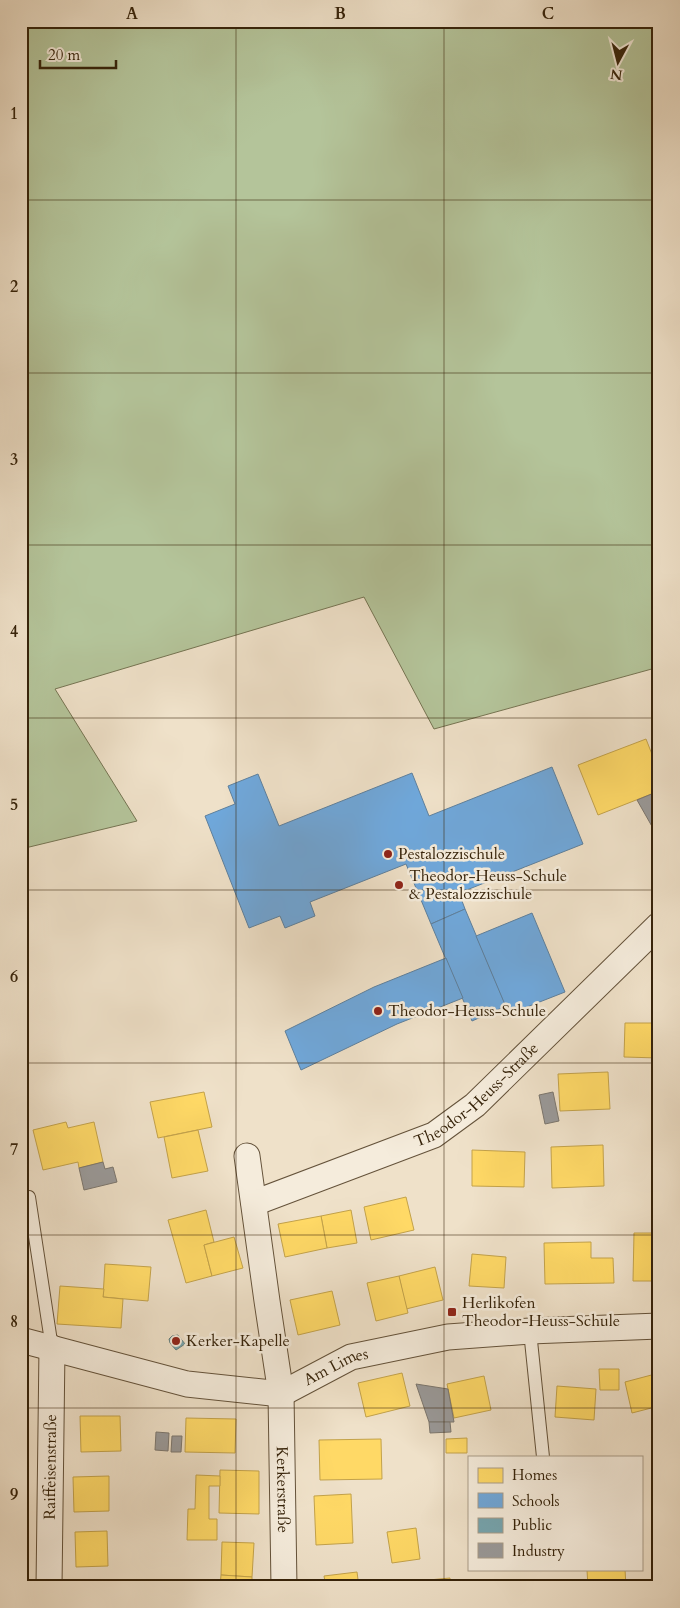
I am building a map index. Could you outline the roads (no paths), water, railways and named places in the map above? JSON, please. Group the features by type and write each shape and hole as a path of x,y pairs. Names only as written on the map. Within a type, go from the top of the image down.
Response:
{"street":[{"name":"Theodor-Heuss-Straße","path":"254,1204 434,1135 475,1105 659,924"},
{"path":"21,1340 187,1384 281,1394 247,1156"},
{"name":"Am Limes","path":"281,1394 351,1358 448,1337 530,1331 659,1326"},
{"name":"Raiffeisenstraße","path":"49,1587 52,1348"},
{"name":"Kerkerstraße","path":"281,1394 284,1587"}],"lane":[{"path":"28,1197 52,1348"},
{"path":"530,1331 542,1456"}],"place":[{"name":"Pestalozzischule","path":"388,854"},
{"name":"Theodor-Heuss-Schule & Pestalozzischule","path":"399,885"},
{"name":"Theodor-Heuss-Schule","path":"378,1011"},
{"name":"Herlikofen Theodor-Heuss-Schule","path":"452,1312"},
{"name":"Kerker-Kapelle","path":"176,1341"}]}
